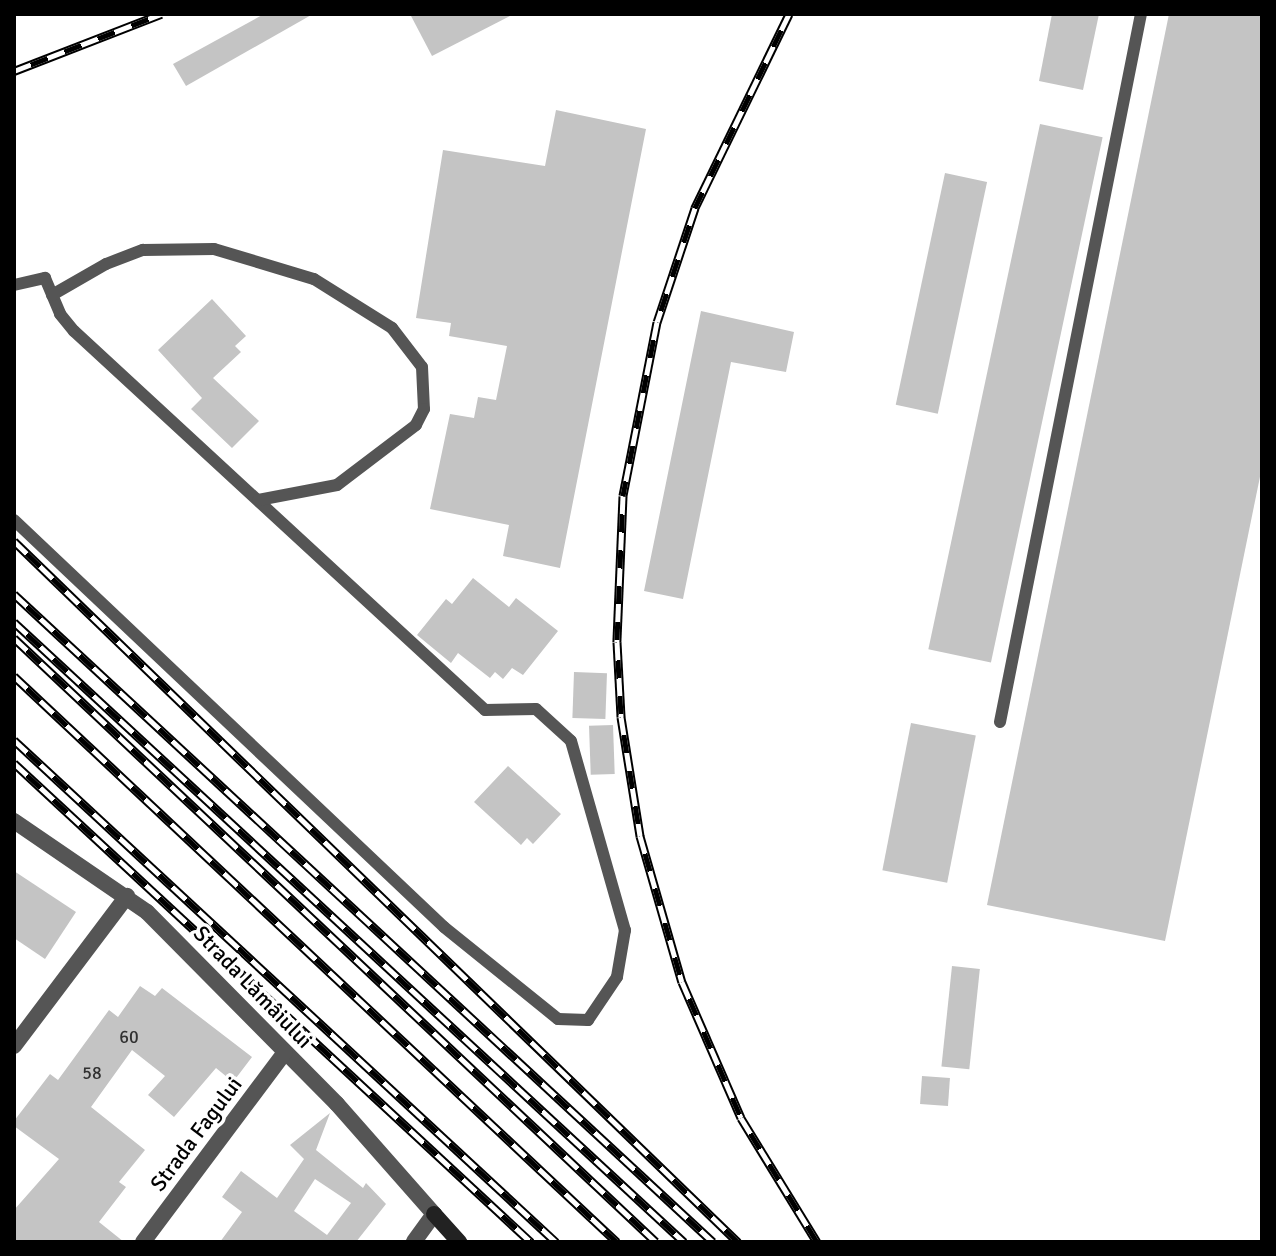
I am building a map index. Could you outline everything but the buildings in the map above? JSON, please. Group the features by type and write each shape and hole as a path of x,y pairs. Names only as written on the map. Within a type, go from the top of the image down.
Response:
{"street":[{"name":"Strada Lămâiului","path":"14,821 127,896 199,962 434,1214"},
{"path":"14,1046 127,896"},
{"name":"Strada Fagului","path":"143,1242 285,1052"},
{"path":"414,1242 434,1214 459,1242"}],"lane":[{"path":"1000,722 1141,14"},
{"path":"52,295 106,264 143,250 214,249 314,279 392,328 422,367 424,409 416,425 337,485 258,500"},
{"path":"14,285 45,278 74,331 485,710 536,709 571,741 625,930 617,977 588,1020 558,1019 444,927 14,520"}],"railway":[{"path":"14,71 161,14"},
{"path":"789,14 695,208 657,322 623,496 617,642 621,717 640,836 682,982 741,1118 817,1242"},
{"path":"14,541 738,1242"},
{"path":"14,594 713,1242"},
{"path":"14,622 684,1242"},
{"path":"14,638 656,1242"},
{"path":"14,676 617,1242"},
{"path":"14,740 556,1242"},
{"path":"14,763 531,1242"}]}
